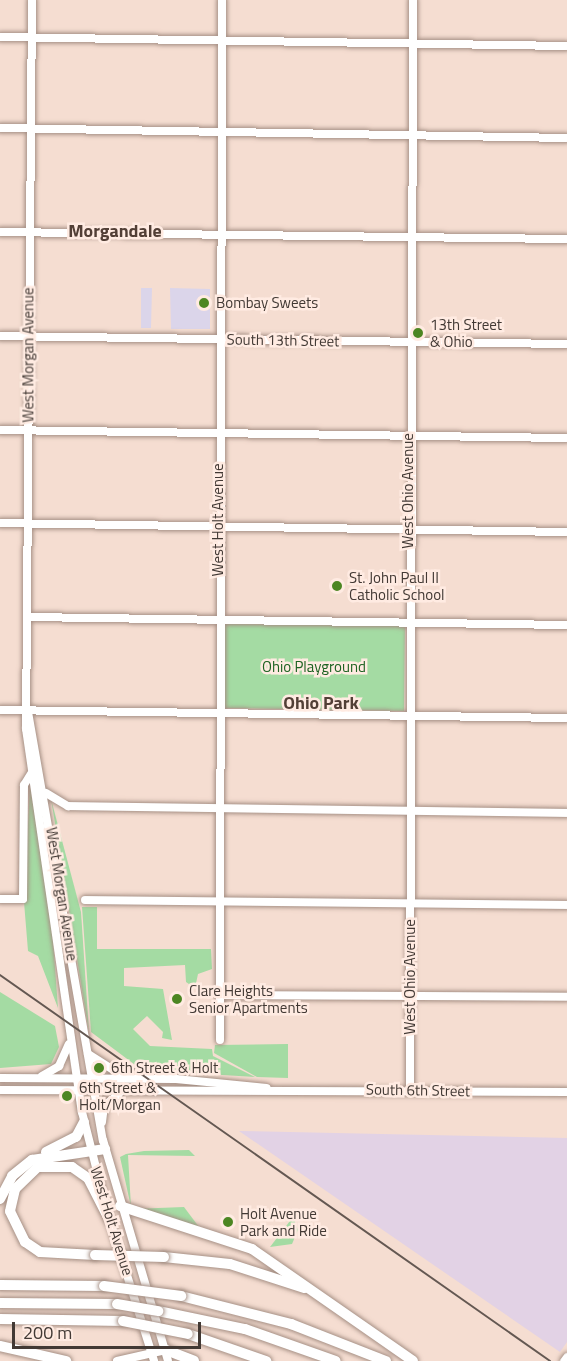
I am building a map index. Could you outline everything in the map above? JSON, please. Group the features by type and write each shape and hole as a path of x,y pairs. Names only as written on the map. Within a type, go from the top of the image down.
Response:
{"highway":[{"path":"0,1199 12,1176 32,1160 76,1137 84,1122"},
{"path":"32,1160 105,1149"},
{"path":"110,1221 88,1178 72,1167 38,1167 15,1190 10,1211 25,1242 40,1252 164,1257 239,1267 323,1297"},
{"path":"120,1206 252,1249 413,1361"},
{"path":"0,1285 104,1286 181,1296 291,1324 386,1361"},
{"path":"0,1303 117,1304 188,1316 336,1361"},
{"path":"0,1319 123,1322 188,1334 266,1361"},
{"path":"0,1346 66,1361"},
{"path":"167,1356 194,1361"}],"main road":[{"path":"564,1361 567,1357"}],"street":[{"name":"West Morgan Avenue","path":"32,0 28,336 28,711 32,769 76,1078"},
{"name":"West Holt Avenue","path":"220,1040 217,339 222,0"},
{"name":"West Ohio Avenue","path":"410,1090 408,342 413,0"},
{"path":"0,37 567,46"},
{"path":"0,128 411,133 567,138"},
{"path":"0,232 567,239"},
{"name":"South 13th Street","path":"0,336 567,344"},
{"path":"0,430 567,438"},
{"path":"0,523 567,532"},
{"path":"28,617 567,625"},
{"path":"0,710 567,718"},
{"name":"West Morgan Avenue","path":"28,711 46,793 91,1078"},
{"path":"0,898 23,899 24,785 32,769 41,768"},
{"path":"46,793 62,803 567,813"},
{"path":"85,900 567,905"},
{"path":"220,995 567,998"},
{"path":"38,1077 59,1066 70,1039"},
{"path":"87,1052 127,1078"},
{"name":"South 6th Street","path":"0,1078 127,1078 269,1089"},
{"name":"West Holt Avenue","path":"76,1078 90,1150 154,1361"},
{"name":"West Holt Avenue","path":"91,1078 100,1129 120,1206 167,1356"},
{"name":"South 6th Street","path":"0,1090 125,1092 269,1089 567,1092"},
{"path":"100,1129 108,1101 125,1092"},
{"path":"117,1361 152,1351 167,1356"}],"shaded area":[{"path":"141,288 152,288 151,328 141,328"},
{"path":"170,288 210,289 210,329 171,329"},
{"path":"239,1131 567,1138 567,1342 560,1352"}],"green space":[{"name":"Ohio Playground","path":"225,624 405,626 404,711 224,708"},
{"path":"30,785 51,913 58,1008 38,956 28,951 24,902"},
{"path":"51,799 81,912 89,1032 85,1008"},
{"path":"82,907 97,907 97,949 211,949 212,969 198,974 195,988 186,982 185,965 124,968 124,986 163,989 172,1040 162,1038 163,1032 147,1016 133,1029 150,1046 212,1049 213,1056 255,1077 142,1070 91,1032"},
{"path":"0,992 55,1026 59,1047 51,1064 0,1068"},
{"path":"288,1044 288,1078 257,1077 214,1053 215,1045"},
{"path":"189,1150 195,1156 128,1155 131,1207 120,1157 126,1154 144,1151"},
{"path":"184,1207 199,1227 132,1209"},
{"path":"293,1217 298,1230 292,1244 270,1247"}],"railway":[{"path":"0,975 550,1361"}],"place":[{"name":"Bombay Sweets","path":"204,303"},
{"name":"13th Street & Ohio","path":"418,333"},
{"name":"St. John Paul II Catholic School","path":"337,586"},
{"name":"Clare Heights Senior Apartments","path":"177,999"},
{"name":"6th Street & Holt","path":"99,1068"},
{"name":"6th Street & Holt/Morgan","path":"67,1096"},
{"name":"Holt Avenue Park and Ride","path":"228,1222"}],"district":[{"name":"Morgandale","path":"115,231"},
{"name":"Ohio Park","path":"321,703"}]}
